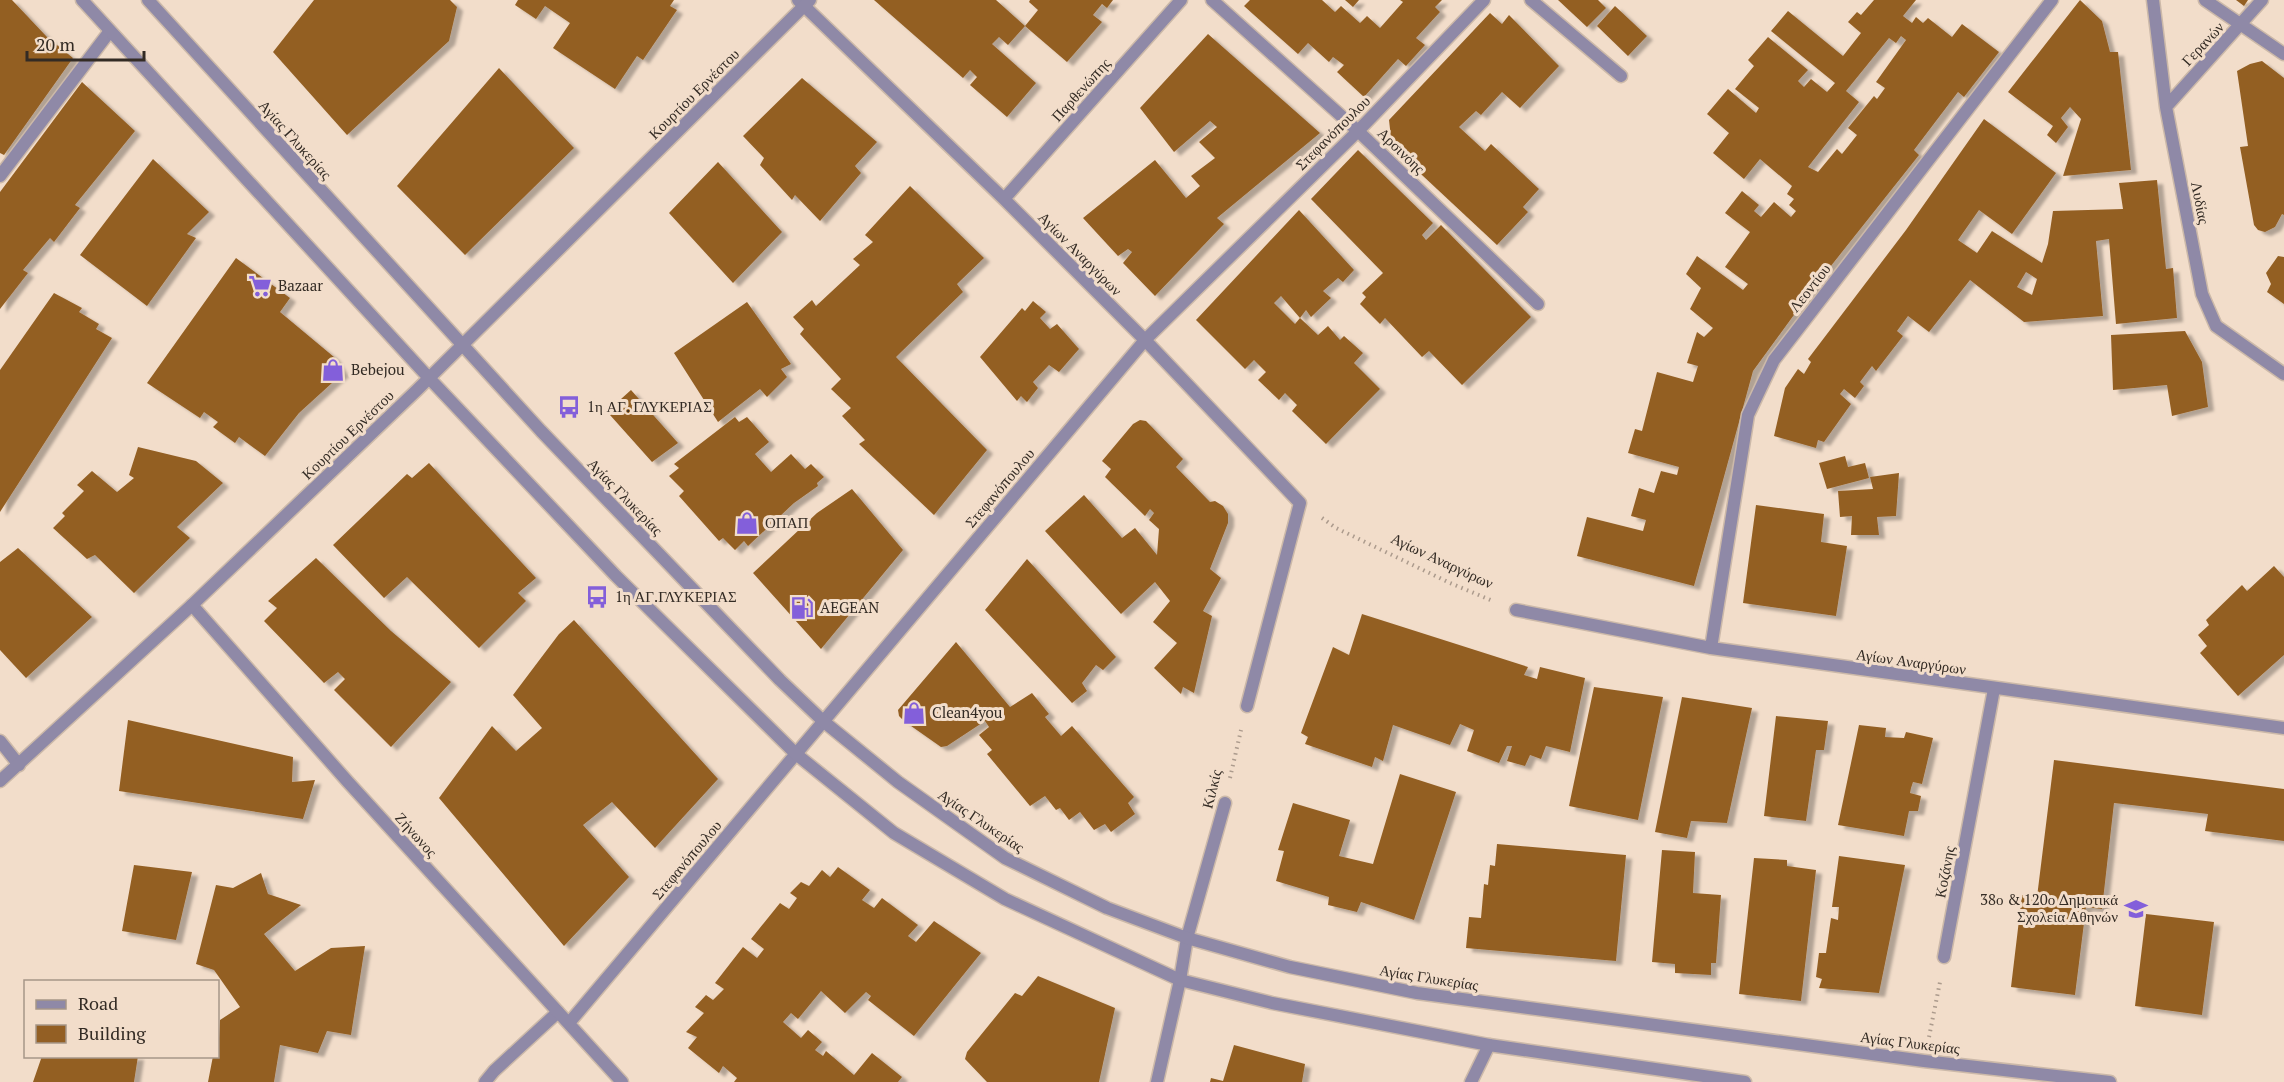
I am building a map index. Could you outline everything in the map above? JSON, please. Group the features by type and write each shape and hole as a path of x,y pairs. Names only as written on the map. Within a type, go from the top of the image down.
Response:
{"street":[{"path":"82,0 429,378 616,576 796,754 894,833 995,893 1180,980 1272,1003 1489,1045 1745,1082"},
{"name":"Αγίας Γλυκερίας","path":"148,0 549,440 763,663 823,721 898,782 1005,858 1107,908 1187,939 1290,967 1417,993 1924,1061 2110,1082"},
{"name":"Παρθενώπης","path":"1004,199 1181,0"},
{"name":"Αρσινόης","path":"1212,0 1358,131 1538,304"},
{"name":"Στεφανόπουλου","path":"569,1023 1145,340 1358,131 1484,0"},
{"path":"1531,0 1621,76"},
{"name":"Λεοντίου","path":"1711,648 1748,415 1774,360 2052,0"},
{"name":"Λυδίας","path":"2153,0 2166,106 2202,294 2216,326 2284,374"},
{"path":"2205,0 2284,54"},
{"name":"Γερανών","path":"2166,106 2262,0"},
{"name":"Κουρτίου Ερνέστου","path":"0,781 192,605 429,378 804,2"},
{"name":"Αγίων Αναργύρων","path":"804,2 1145,340 1300,503"},
{"path":"0,176 110,31"},
{"path":"1247,706 1300,503"},
{"name":"Ζήνωνος","path":"192,605 348,782 622,1082"},
{"name":"Αγίων Αναργύρων","path":"1516,610 1711,648 2284,728"},
{"name":"Κοζάνης","path":"1944,957 1994,689"},
{"path":"0,741 20,765"},
{"name":"Κιλκίς","path":"1157,1082 1187,939 1225,803"},
{"path":"485,1082 558,1012"},
{"path":"1471,1082 1489,1045"}],"path":[{"name":"Αγίων Αναργύρων","path":"1300,503 1336,528 1450,583 1516,610"},
{"name":"Κιλκίς","path":"1225,803 1247,706"},
{"path":"1924,1061 1944,957"}],"building":[{"path":"0,0 12,0 47,37 73,58 4,155 0,153"},
{"path":"314,0 450,0 457,7 449,41 347,135 273,52"},
{"path":"518,0 674,0 670,6 677,10 643,60 637,56 615,89 553,48 570,23 545,6 536,19 515,5"},
{"path":"874,0 996,0 1025,26 1008,45 999,37 992,44 1036,83 1007,117 970,85 977,77 970,70 963,78"},
{"path":"1030,0 1113,0 1107,8 1102,4 1093,15 1102,22 1067,62 1025,26 1038,10 1029,2"},
{"path":"1250,0 1322,0 1335,12 1341,6 1360,23 1367,16 1380,28 1403,2 1400,0 1442,0 1435,7 1440,12 1416,38 1425,45 1406,66 1398,59 1364,97 1337,72 1344,65 1333,57 1329,62 1308,43 1298,54 1244,6"},
{"path":"1345,0 1359,0 1353,7"},
{"path":"1558,0 1598,0 1606,8 1587,27"},
{"path":"1874,0 1916,0 1903,16 1912,23 1916,17 1923,23 1928,18 1952,37 1962,24 1999,52 1964,97 1958,92 1914,150 1919,155 1815,286 1753,371 1694,586 1577,556 1587,517 1643,531 1646,520 1631,516 1639,488 1654,493 1661,471 1677,475 1679,467 1628,453 1635,429 1642,431 1657,372 1693,382 1698,366 1687,363 1697,332 1704,337 1713,328 1690,309 1701,288 1686,274 1697,256 1743,290 1748,284 1725,267 1750,232 1725,213 1742,191 1759,205 1754,211 1761,217 1774,202 1791,217 1796,211 1789,205 1794,199 1787,194 1792,186 1760,159 1744,179 1713,153 1729,133 1707,114 1728,89 1756,113 1759,108 1735,89 1754,66 1748,60 1768,37 1808,70 1798,81 1804,87 1811,79 1827,92 1835,83 1771,31 1788,11 1843,56 1861,33 1848,22 1857,12 1861,15","holes":["1901,36 1906,40 1876,82 1885,88 1877,99 1874,96 1848,128 1857,135 1842,154 1837,149 1818,172 1808,167 1859,102 1846,91 1889,38 1896,43"]},
{"path":"2080,0 2102,21 2110,52 2118,52 2131,170 2063,176 2081,119 2070,107 2061,118 2068,127 2056,143 2047,135 2053,126 2008,92"},
{"path":"2236,0 2248,0 2244,6"},
{"path":"1615,6 1647,36 1628,56 1597,26"},
{"path":"1490,13 1502,24 1509,15 1559,66 1520,108 1502,92 1481,115 1476,111 1459,127 1485,151 1491,144 1539,189 1523,207 1528,212 1497,245 1392,147 1389,120"},
{"path":"1208,34 1320,133 1217,218 1224,224 1155,296 1123,263 1132,252 1128,249 1118,256 1083,218 1155,160 1186,198 1200,186 1191,176 1215,158 1199,142 1217,127 1210,121 1174,152 1140,108"},
{"path":"2262,61 2284,78 2284,215 2282,214 2275,227 2265,232 2258,230 2254,225 2240,147 2248,146 2237,71"},
{"path":"499,68 574,148 465,255 397,186"},
{"path":"802,78 877,142 855,166 861,173 820,221 795,195 792,200 760,165 764,158 743,136"},
{"path":"82,82 135,131 75,205 80,208 54,242 50,238 23,270 28,273 0,309 0,192"},
{"path":"1984,119 2056,173 2012,234 1979,210 1958,240 1977,253 1992,231 2042,263 2048,244 2053,211 2123,209 2119,183 2157,180 2166,269 2173,268 2177,318 2116,324 2109,239 2096,241 2103,316 2024,322 1970,280 1929,332 1908,316 1897,331 1903,336 1876,371 1872,366 1860,382 1864,386 1855,398 1844,389 1840,394 1851,404 1824,442 1818,440 1816,448 1774,436 1785,388 1798,369 1804,374 1811,362 1808,359 1906,230","holes":["2026,272 2037,279 2032,295 2017,287"]},
{"path":"1358,150 1433,223 1422,235 1426,240 1441,225 1531,317 1462,385 1429,351 1422,357 1385,318 1380,324 1360,304 1366,297 1362,293 1383,273 1311,199"},
{"path":"153,159 209,212 187,234 196,238 147,306 80,255"},
{"path":"718,162 782,232 733,283 669,213"},
{"path":"910,186 984,258 957,284 963,292 896,357 987,450 934,515 859,444 865,440 842,416 851,408 831,389 841,379 800,334 804,329 793,317 812,300 816,306 860,265 853,259 873,242 865,235"},
{"path":"1299,210 1354,270 1343,282 1338,278 1323,291 1331,298 1311,317 1306,310 1300,318 1318,335 1328,326 1340,340 1344,336 1363,353 1354,363 1380,389 1326,444 1292,411 1297,405 1285,393 1279,400 1258,380 1266,372 1254,360 1245,369 1196,320","holes":["1281,296 1300,318 1295,324 1274,303"]},
{"path":"2278,256 2284,257 2284,304 2267,292 2271,284 2266,273"},
{"path":"236,258 290,298 280,312 334,357 343,373 299,413 265,456 239,437 235,443 213,427 218,422 204,412 200,418 147,383"},
{"path":"54,293 82,308 79,312 99,324 96,329 112,338 0,512 0,370"},
{"path":"1033,301 1046,312 1040,318 1050,329 1057,324 1079,349 1059,372 1049,365 1033,382 1038,388 1027,402 1021,396 1017,401 980,357 1022,308 1025,311"},
{"path":"747,302 791,364 781,369 787,377 767,397 760,389 718,422 674,353"},
{"path":"2185,331 2202,362 2208,407 2172,416 2167,385 2113,390 2111,335"},
{"path":"631,390 678,443 652,462 610,415 623,404 621,399"},
{"path":"735,417 739,422 747,417 769,442 755,454 771,472 791,454 805,469 811,464 824,477 817,483 818,486 794,503 748,546 744,541 735,550 723,538 719,541 679,496 684,491 669,476 679,468 674,464"},
{"path":"1140,420 1146,421 1183,459 1176,467 1210,502 1215,501 1223,506 1228,514 1228,523 1210,569 1221,578 1203,611 1212,616 1194,693 1183,687 1181,694 1154,668 1177,643 1153,622 1170,601 1155,582 1121,614 1045,531 1084,495 1122,538 1135,528 1157,555 1159,529 1149,520 1154,513 1150,509 1145,516 1105,477 1111,469 1102,461 1133,424"},
{"path":"138,447 196,461 223,483 177,527 190,538 134,593 95,555 87,559 53,528 65,516 62,513 84,491 77,485 92,471 117,492 134,478 129,475"},
{"path":"1845,456 1848,467 1865,463 1869,478 1827,489 1819,463"},
{"path":"429,463 536,578 518,593 526,601 479,648 407,577 384,598 333,545 407,474 412,478"},
{"path":"1899,473 1896,516 1877,517 1879,535 1851,535 1852,516 1840,517 1838,491 1873,489 1870,477"},
{"path":"852,489 903,550 821,649 753,573 817,513"},
{"path":"1756,505 1824,514 1821,542 1847,546 1836,616 1743,603"},
{"path":"18,548 92,617 26,678 0,650 0,562"},
{"path":"316,558 391,631 451,682 391,747 334,690 345,679 338,672 324,683 264,621 277,608 268,601"},
{"path":"1027,559 1116,657 1103,670 1096,665 1082,683 1087,691 1072,703 985,610"},
{"path":"2274,566 2284,577 2284,655 2238,696 2200,653 2207,646 2198,635 2209,625 2206,620 2242,585 2247,591"},
{"path":"1362,614 1528,667 1524,675 1537,679 1540,667 1585,678 1570,752 1546,746 1541,759 1530,755 1525,766 1507,761 1512,746 1507,746 1499,763 1467,751 1474,730 1460,724 1450,745 1393,725 1383,761 1375,757 1372,767 1305,744 1308,737 1301,733 1333,647 1349,655"},
{"path":"574,620 718,779 655,848 612,802 583,825 629,877 564,946 439,798 492,726 516,751 542,728 513,695 559,634"},
{"path":"956,642 1010,707 1032,693 1049,714 1045,717 1061,736 1072,726 1134,797 1128,803 1135,814 1111,832 1105,824 1094,830 1080,812 1069,820 1060,808 1056,810 1045,796 1030,806 987,754 992,750 979,735 989,727 985,721 947,746 941,747 904,721 899,716 898,710"},
{"path":"1594,687 1663,697 1638,820 1569,806"},
{"path":"1682,697 1752,708 1727,823 1691,821 1687,838 1655,832"},
{"path":"1776,716 1828,721 1824,750 1816,750 1806,821 1764,816"},
{"path":"128,720 293,757 292,782 315,780 303,819 119,791"},
{"path":"1859,725 1886,728 1885,737 1904,738 1906,732 1933,738 1922,784 1913,782 1911,788 1910,793 1921,796 1918,811 1909,811 1904,836 1838,825"},
{"path":"2054,760 2284,789 2284,841 2205,831 2208,814 2114,803 2102,909 2086,907 2075,995 2011,987 2022,895 2037,897"},
{"path":"1400,774 1456,792 1414,920 1361,902 1357,912 1328,905 1329,897 1276,881 1284,851 1278,850 1293,803 1350,820 1339,856 1373,864"},
{"path":"1497,844 1626,855 1616,961 1466,948 1469,917 1481,918 1484,884 1488,885 1490,865 1495,866"},
{"path":"1662,850 1695,852 1693,893 1721,895 1716,963 1711,963 1711,975 1675,973 1675,964 1652,962"},
{"path":"1839,856 1905,865 1879,993 1819,988 1822,979 1816,977 1819,953 1826,953 1831,918 1838,920 1839,907 1832,907"},
{"path":"1754,858 1787,860 1787,866 1816,870 1801,1001 1739,994"},
{"path":"134,865 192,872 176,940 122,931"},
{"path":"838,867 870,890 862,900 874,908 882,898 918,925 908,936 916,942 934,921 981,953 914,1036 868,1000 871,996 866,992 845,1013 821,991 798,1019 791,1013 783,1022 801,1038 808,1030 822,1042 815,1050 823,1056 826,1051 854,1075 872,1053 902,1077 898,1082 734,1082 737,1078 723,1066 719,1073 688,1048 697,1037 686,1032 704,1013 695,1007 706,995 713,1000 724,989 715,983 743,947 757,958 764,949 751,939 780,903 789,909 797,898 790,893 801,882 809,886 822,870 830,877"},
{"path":"261,873 268,894 301,905 264,934 295,971 331,948 365,946 351,1035 327,1031 318,1053 280,1045 274,1082 208,1082 213,1058 219,1058 220,1020 240,1007 214,970 196,964 216,885 233,888"},
{"path":"2146,914 2214,922 2202,1015 2135,1006"},
{"path":"1038,976 1115,1008 1099,1082 987,1082 965,1059 967,1052 1015,993 1022,996"},
{"path":"1234,1045 1305,1064 1302,1082 1210,1082 1211,1078 1223,1081"},
{"path":"41,1058 138,1058 134,1082 33,1082"}],"place":[{"name":"Bazaar","path":"260,286"},
{"name":"Bebejou","path":"333,370"},
{"name":"1η ΑΓ. ΓΛΥΚΕΡΙΑΣ","path":"569,407"},
{"name":"ΟΠΑΠ","path":"747,523"},
{"name":"1η ΑΓ.ΓΛΥΚΕΡΙΑΣ","path":"597,597"},
{"name":"AEGEAN","path":"802,608"},
{"name":"Clean4you","path":"914,713"},
{"name":"38ο & 120ο Δημοτικά Σχολεία Αθηνών","path":"2136,909"}]}
